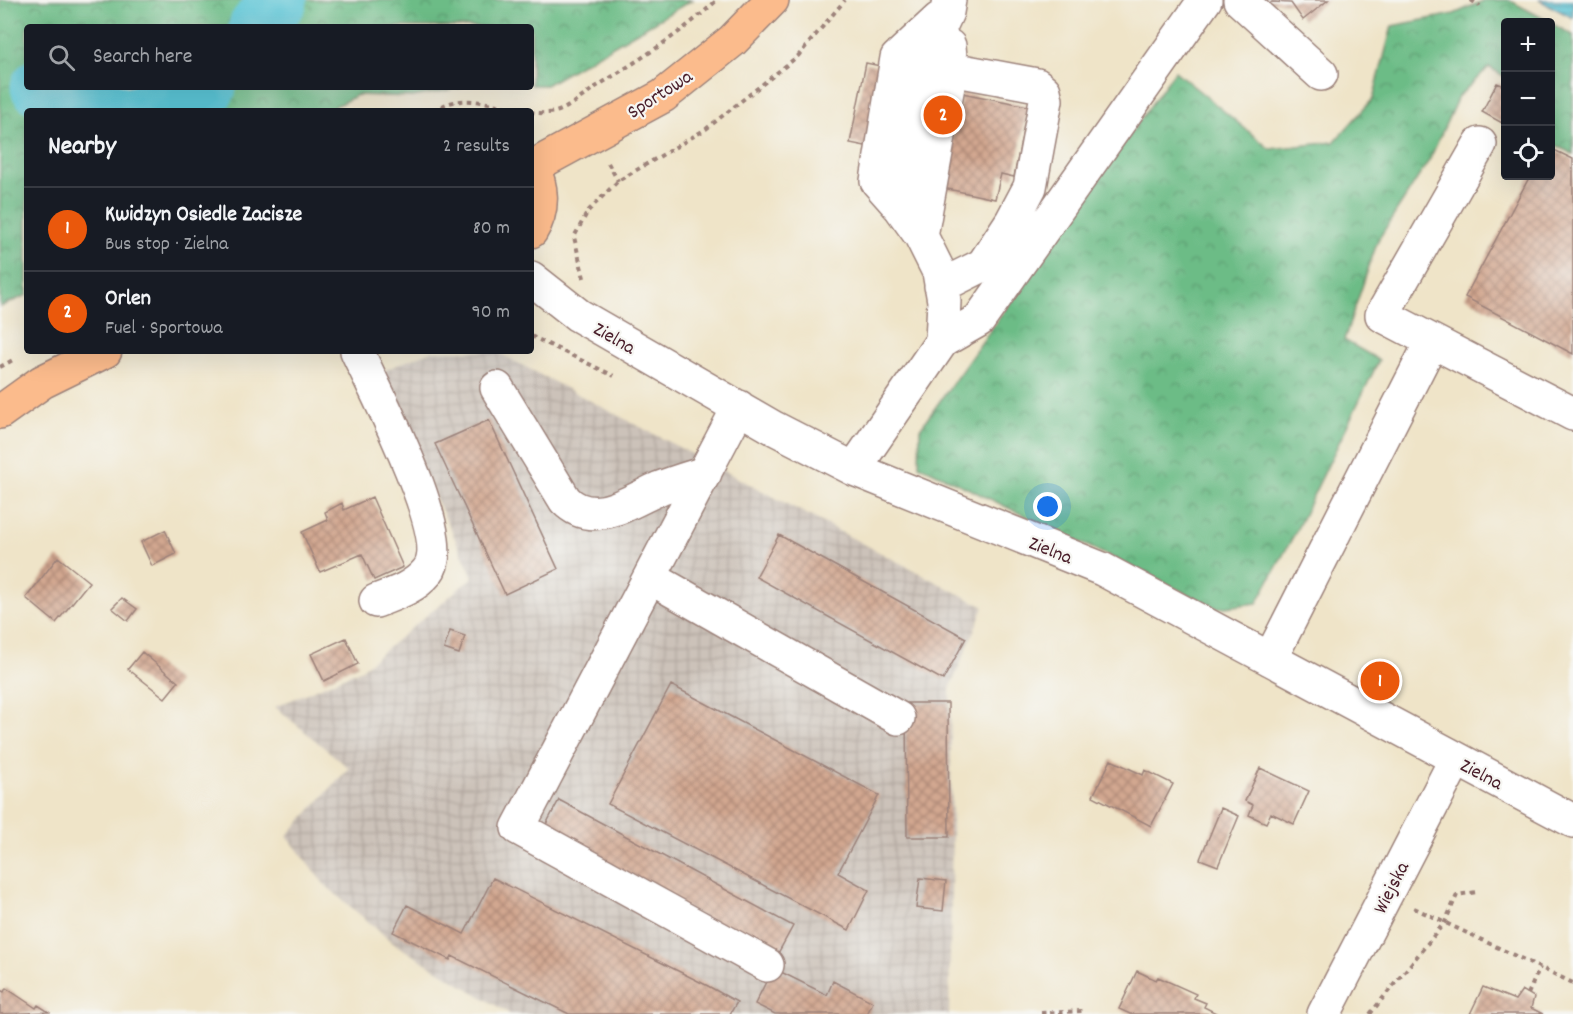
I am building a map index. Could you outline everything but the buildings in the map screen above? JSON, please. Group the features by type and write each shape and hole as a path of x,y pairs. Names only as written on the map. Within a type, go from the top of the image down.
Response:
{"main road":[{"name":"Sportowa","path":"534,165 663,96 732,41 772,0"},
{"path":"534,171 540,185 541,204 534,226"},
{"path":"0,412 42,382 99,354"}],"street":[{"path":"854,469 942,341 979,320 1205,0"},
{"path":"1240,0 1321,74"},
{"path":"942,341 944,301 939,272 921,236 900,207 928,52 948,6"},
{"path":"921,236 951,69 948,6"},
{"path":"941,286 983,265 1012,221 1030,187 1046,100 1044,91 1037,85 951,69"},
{"path":"1480,144 1382,315 1573,414"},
{"name":"Zielna","path":"534,280 578,315 739,407 854,469 1102,569 1573,821"},
{"path":"1270,660 1432,341"},
{"path":"358,354 408,462 426,508 435,550 428,571 405,590 376,601"},
{"path":"497,388 565,500 574,509 586,513 605,513 675,482 705,473"},
{"path":"739,407 518,828 767,965"},
{"path":"651,578 898,718"},
{"name":"Wiejska","path":"1324,1014 1456,759"}],"path":[{"path":"534,111 555,112 686,29 717,0"},
{"path":"584,279 574,237 588,212 618,181 706,129 798,56 845,0"},
{"path":"1471,0 1480,6"},
{"path":"438,108 442,105 485,100 511,108"},
{"path":"1370,1014 1445,922 1457,895 1477,892"},
{"path":"1409,905 1573,982"},
{"path":"1528,994 1540,967"},
{"path":"1041,1013 1083,1011 1083,1014"}],"shaded area":[{"path":"424,354 501,354 984,607 950,688 952,832 949,1014 510,1014 393,943 324,884 287,836 349,768 275,707 362,669 473,577 377,373"}],"green space":[{"path":"0,0 692,0 546,85 534,85 534,24 24,24 24,90 448,90 413,97 357,95 332,108 24,108 24,296 0,307"},
{"path":"1485,0 1509,0 1543,18 1501,18 1501,74 1489,67 1458,97 1430,159 1378,240 1344,340 1379,360 1294,535 1257,603 1217,608 919,465 920,429 1175,71 1270,149 1334,142 1373,99 1392,26 1454,14"},
{"path":"1555,26 1573,35 1573,154 1555,145"}],"water":[{"path":"1539,0 1573,0 1573,18"}],"waterway":[{"path":"259,24 279,0"},
{"path":"45,90 69,101 100,108"},
{"path":"159,108 187,101 204,90"}],"place":[{"name":"Orlen","path":"943,115"},
{"name":"Kwidzyn Osiedle Zacisze","path":"1380,681"}]}
